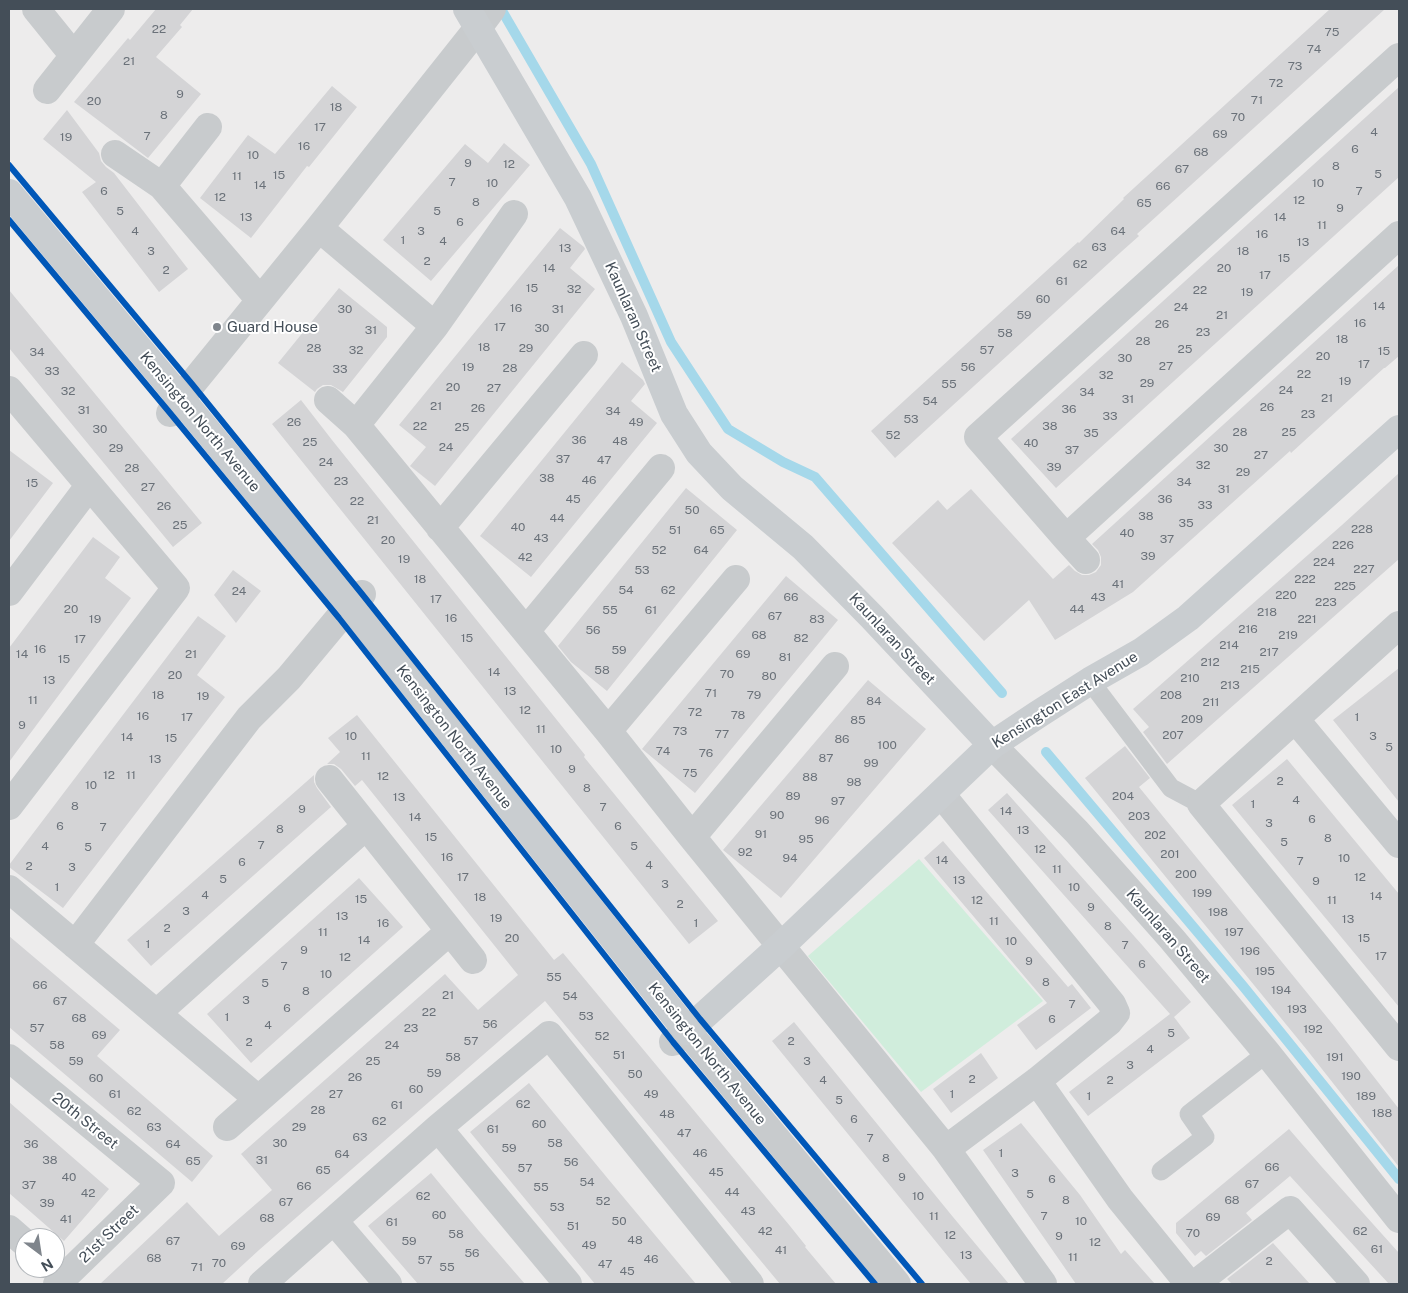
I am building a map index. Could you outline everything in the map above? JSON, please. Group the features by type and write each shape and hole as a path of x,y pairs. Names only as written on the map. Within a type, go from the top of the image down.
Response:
{"street":[{"path":"36,9 74,56"},
{"path":"47,90 111,9"},
{"path":"176,406 319,228 481,16"},
{"name":"Kaunlaran Street","path":"481,16 578,198 634,316 674,414 699,453 732,488 803,547 872,617 1001,739 1077,832 1172,939 1267,1053 1399,1219"},
{"path":"1086,560 978,437 1399,57"},
{"path":"162,186 208,127"},
{"path":"115,154 162,186 260,300"},
{"name":"Kensington North Avenue","path":"9,193 176,406 356,600 680,1036 897,1284"},
{"path":"356,425 435,326 514,214"},
{"path":"319,228 435,326"},
{"path":"1066,538 1399,235"},
{"path":"440,528 584,355"},
{"path":"9,390 176,588 9,806"},
{"path":"328,400 356,425 608,731 946,1149 1043,1284"},
{"name":"Kensington East Avenue","path":"680,1036 781,946 1001,739 1090,681 1141,652 1188,618 1399,429"},
{"path":"526,631 661,468"},
{"path":"9,592 89,486"},
{"path":"608,731 736,579"},
{"path":"75,945 250,718 289,678 356,600"},
{"path":"1397,633 1295,719 1202,804 1399,1047"},
{"path":"692,837 835,666"},
{"path":"1295,719 1399,844"},
{"path":"329,779 473,960"},
{"path":"941,794 1112,1004 1116,1013 1109,1022 1037,1081 946,1149"},
{"path":"157,1014 366,826"},
{"path":"9,889 258,1099"},
{"path":"227,1127 450,931"},
{"path":"262,1284 438,1128 549,1035 750,1284"},
{"name":"20th Street","path":"9,1058 161,1184"},
{"path":"1037,1081 1120,1199 1189,1284"},
{"path":"438,1128 568,1284"},
{"name":"21st Street","path":"65,1271 161,1184"},
{"path":"1196,1284 1290,1210 1356,1284"},
{"path":"334,1221 388,1284"}],"lane":[{"path":"1090,681 1171,788 1202,804"},
{"path":"1161,1171 1205,1137 1189,1114 1267,1053"}],"green space":[{"path":"919,859 1043,1001 921,1092 808,956"}],"building":[{"path":"156,9 193,9 180,25 182,27 156,57 201,94 148,158 74,102 128,38 130,40"},
{"path":"1330,9 1385,9 1137,234 1139,236 895,458 871,431 1079,243 1123,198"},
{"path":"332,86 357,107 309,167 307,166 251,238 200,198 248,135 275,154"},
{"path":"1399,87 1399,177 1056,488 1011,439"},
{"path":"67,110 99,153 101,161 114,173 188,269 159,292 82,192 96,182 43,139"},
{"path":"504,143 530,165 431,281 383,240 465,144 488,163"},
{"path":"560,228 584,247 585,249 570,268 595,289 435,486 410,466 426,447 399,425"},
{"path":"1399,265 1399,356 1133,592 1055,640 1029,600 984,641 892,543 938,500 947,510 971,489 1053,579 1069,565 1082,575 1096,572 1101,565 1101,557 1098,550 1092,544"},
{"path":"339,288 387,327 387,337 343,392 331,385 323,385 315,392 278,363"},
{"path":"9,290 202,523 173,547 9,348"},
{"path":"622,362 643,380 645,384 631,401 657,423 531,577 480,536"},
{"path":"301,400 585,755 584,757 718,921 689,944 272,424"},
{"path":"9,450 53,483 9,541"},
{"path":"1399,473 1399,559 1167,764 1143,732 1149,727 1133,709"},
{"path":"686,488 737,530 607,691 571,662 558,646"},
{"path":"93,537 120,557 105,578 131,598 9,762 9,648"},
{"path":"233,570 261,591 236,623 214,595"},
{"path":"786,576 838,620 695,793 642,749"},
{"path":"198,616 226,636 197,675 225,697 63,908 9,867 9,865"},
{"path":"1399,668 1399,802 1333,720"},
{"path":"868,680 926,729 781,898 723,850"},
{"path":"357,715 554,960 563,953 836,1284 780,1284 545,1001 222,1284 100,1284 187,1202 219,1236 272,1190 241,1154 445,974 478,1010 518,975 362,780 355,786 341,769 334,764 327,764 340,752 328,738"},
{"path":"1125,746 1150,778 1139,787 1335,1027 1399,1109 1399,1167 1307,1050 1085,778"},
{"path":"1287,759 1399,894 1399,1007 1232,805"},
{"path":"314,775 314,782 317,788 331,807 151,966 127,940"},
{"path":"1007,793 1191,1002 1174,1017 1190,1038 1088,1116 1069,1092 1170,1014 988,810"},
{"path":"943,841 1068,987 1072,984 1091,1008 1036,1050 1017,1025 1047,1003 924,858"},
{"path":"359,878 403,927 251,1063 207,1014"},
{"path":"9,936 120,1030 97,1056 213,1156 192,1182 9,1027"},
{"path":"794,1022 1009,1284 971,1284 946,1254 772,1041"},
{"path":"981,1053 998,1078 951,1113 933,1089"},
{"path":"529,1083 696,1284 595,1284 470,1132"},
{"path":"9,1102 109,1189 65,1240 65,1228 49,1228 9,1193"},
{"path":"1021,1123 1080,1195 1121,1254 1125,1250 1155,1284 1076,1284 983,1150"},
{"path":"1289,1129 1399,1253 1399,1284 1389,1284 1290,1176 1246,1213 1252,1220 1206,1256 1201,1251 1195,1256 1176,1233 1176,1223"},
{"path":"431,1173 525,1284 418,1284 368,1226"},
{"path":"1273,1243 1310,1284 1232,1284 1227,1279"}],"waterway":[{"path":"501,9 591,164 671,342 728,429 783,462 815,477 1002,693"},
{"path":"1046,752 1243,986 1399,1179"}],"cycle path":[{"path":"9,165 192,384 362,594 700,1019 922,1284"},
{"path":"9,220 339,618 673,1042 875,1284"}],"place":[{"name":"Guard House","path":"217,327"}]}
